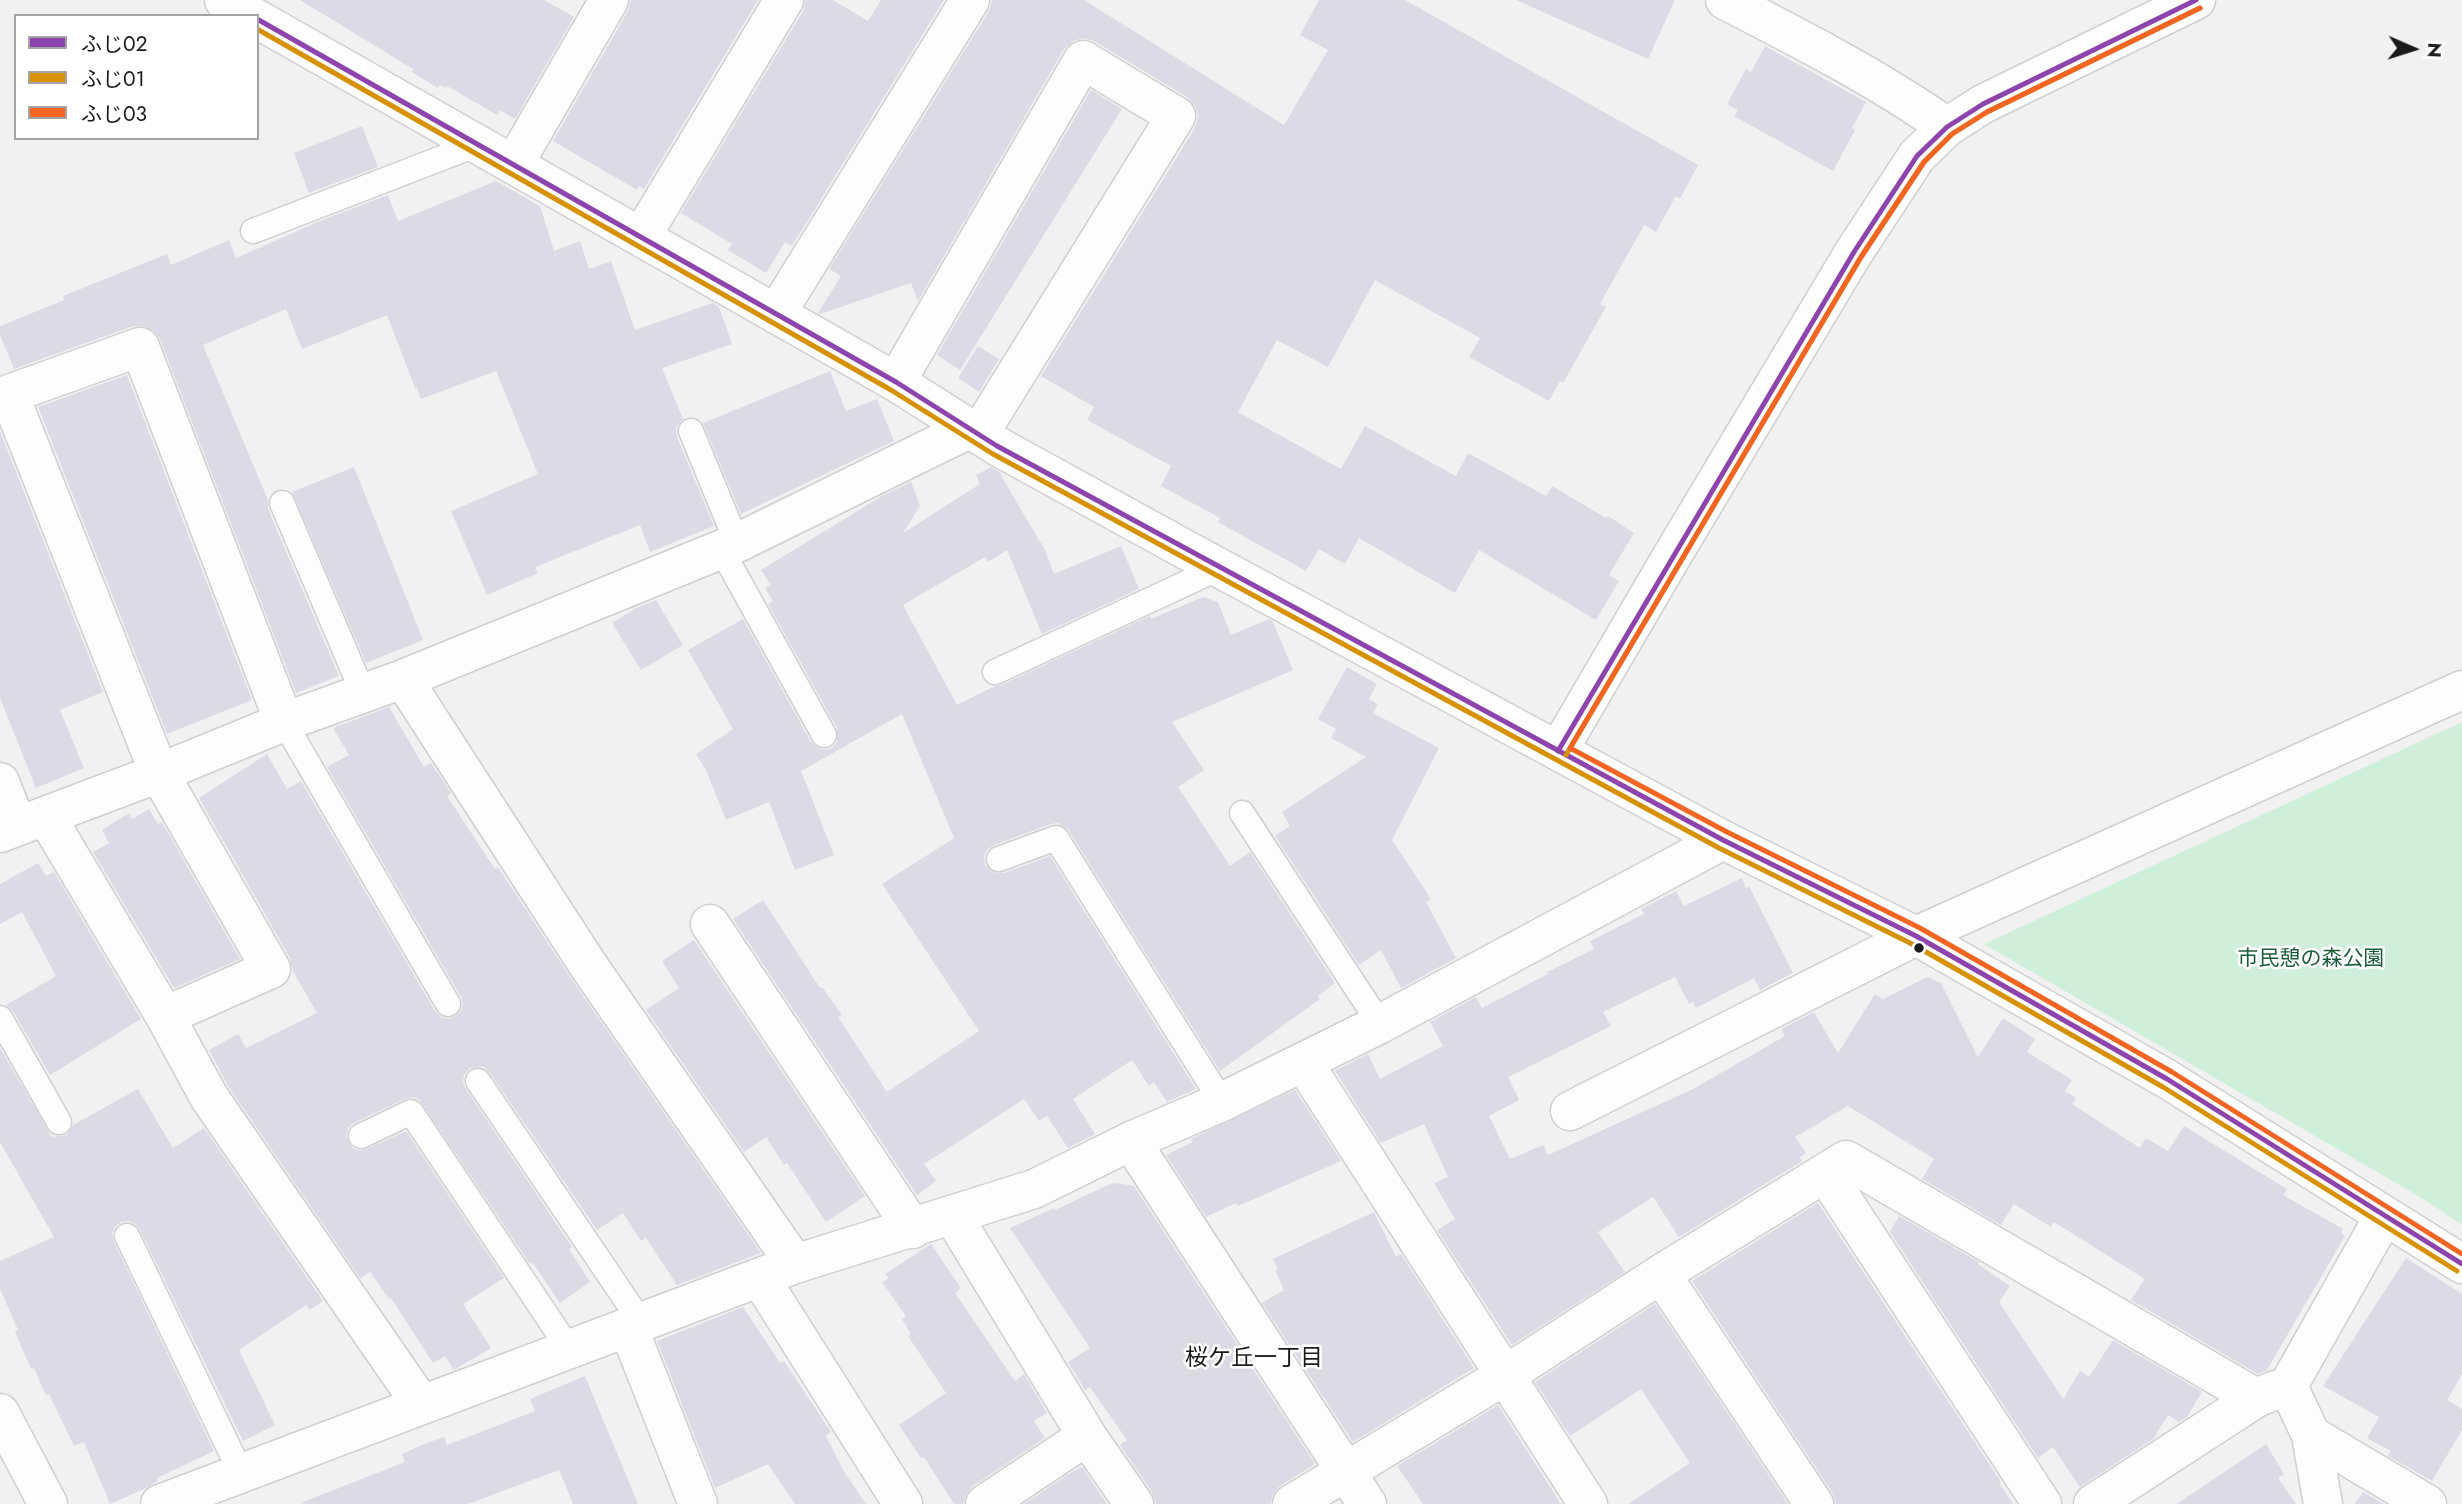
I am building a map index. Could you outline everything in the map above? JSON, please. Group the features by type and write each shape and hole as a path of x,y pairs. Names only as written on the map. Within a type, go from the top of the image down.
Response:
{"street":[{"path":"224,0 248,14"},
{"path":"641,237 784,0"},
{"path":"776,314 970,0"},
{"path":"1725,0 1810,43 1909,101 1947,127"},
{"path":"1558,751 1854,252 1917,156 1947,127 1983,104 2196,0"},
{"path":"514,164 599,3"},
{"path":"259,20 1219,568 1723,840 1916,936 2167,1079 2462,1264"},
{"path":"21,825 284,722 403,679 729,546 975,431 1176,116 1083,60 896,382"},
{"path":"165,1016 271,969 159,773 9,394 140,346 284,722"},
{"path":"403,679 588,965 795,1264"},
{"path":"1570,1111 1916,936 2462,690"},
{"path":"0,782 21,825 165,1016 209,1097 421,1404"},
{"path":"160,1504 795,1264 1034,1189 1131,1141 1222,1102 1380,1024 1723,840"},
{"path":"710,924 913,1229"},
{"path":"1303,1062 1588,1504"},
{"path":"1131,1141 1367,1504"},
{"path":"1292,1504 1504,1376 1661,1274 1846,1160 2272,1392 2311,1435 2427,1504"},
{"path":"1825,1173 2042,1504"},
{"path":"953,1216 1087,1436 1134,1504"},
{"path":"2093,1504 2272,1392 2384,1216"},
{"path":"1661,1274 1814,1504"},
{"path":"760,1278 904,1504"},
{"path":"635,1324 698,1504"},
{"path":"0,1413 48,1504"},
{"path":"2311,1435 2323,1504"},
{"path":"985,1504 1087,1436"}],"lane":[{"path":"253,231 478,144"},
{"path":"691,431 729,546 824,735"},
{"path":"282,503 363,693"},
{"path":"995,672 1219,568"},
{"path":"284,722 448,1004"},
{"path":"1242,813 1380,1024"},
{"path":"999,859 1056,838 1222,1102"},
{"path":"0,1018 59,1122"},
{"path":"478,1081 635,1324"},
{"path":"361,1136 411,1112 569,1349"},
{"path":"127,1236 242,1473"}],"green space":[{"name":"市民憩の森公園","path":"2462,722 2462,1225 2422,1198 1984,944"}],"building":[{"path":"300,0 544,0 574,17 515,119 500,110 497,115 447,86 445,88 440,85 438,88 412,72 413,69"},
{"path":"631,0 758,0 644,189 639,186 637,190 553,141 628,11"},
{"path":"806,0 833,0 868,21 881,0 944,0 792,246 785,242 766,273 728,250 732,244 681,213 803,11"},
{"path":"992,0 1084,0 1284,125 1328,50 1300,35 1319,0 1405,0 1698,165 1680,199 1676,196 1656,232 1644,225 1600,304 1606,307 1563,383 1560,381 1549,401 1469,357 1480,338 1375,280 1328,367 1277,340 1238,412 1341,469 1365,426 1456,476 1468,453 1546,496 1552,486 1606,518 1608,516 1634,533 1609,575 1619,581 1596,620 1479,550 1455,593 1359,538 1345,564 1319,549 1306,571 1218,522 1220,518 1161,486 1171,466 1087,420 1094,407 1041,376 1195,128 1198,117 1195,106 1187,97 1094,41 1084,38 1073,41 1064,49 918,301 911,283 818,313 841,276 829,269 989,11"},
{"path":"1516,0 1675,0 1648,59"},
{"path":"1765,46 1866,102 1852,128 1855,130 1833,171 1734,116 1738,110 1727,104 1746,69 1751,72"},
{"path":"1091,90 1122,109 960,370 937,355"},
{"path":"362,126 378,167 309,193 294,153"},
{"path":"496,181 540,206 554,251 580,241 589,269 611,261 635,330 713,303 719,307 732,344 662,368 683,419 676,428 677,437 714,526 650,552 640,525 535,567 538,573 487,595 451,511 538,474 496,371 421,399 387,315 302,349 286,309 203,345 268,500 268,509 339,676 296,693 160,339 154,331 144,326 133,326 14,369 0,335 0,326 64,300 63,296 167,254 171,265 229,240 236,258 388,195 398,221"},
{"path":"978,346 999,359 979,392 958,378"},
{"path":"830,371 846,411 877,399 894,441 741,514 703,423"},
{"path":"127,375 252,700 167,734 38,407"},
{"path":"0,431 103,692 60,710 84,768 36,788 0,698"},
{"path":"354,467 423,640 366,663 292,492"},
{"path":"991,467 999,472 1045,550 1054,574 1121,546 1139,589 1042,634 1007,550 988,562 985,557 903,605 957,705 1150,616 1151,619 1203,597 1218,602 1231,635 1269,619 1273,622 1293,670 1172,722 1204,770 1178,787 1230,866 1250,852 1335,983 1318,996 1320,999 1220,1071 1068,830 1058,823 1051,824 994,845 987,850 984,857 985,865 996,873 1004,873 1050,856 1196,1089 1167,1102 1154,1082 1149,1086 1132,1060 1073,1099 1095,1134 1068,1148 1047,1116 1039,1121 1024,1099 924,1164 936,1181 917,1195 733,919 763,900 820,988 822,987 842,1015 838,1017 887,1092 979,1031 882,884 954,838 902,714 801,771 834,855 795,870 769,802 726,820 706,770 696,754 733,729 688,650 743,619 811,742 823,750 832,748 837,742 837,728 768,604 773,601 765,588 771,585 761,570 882,496 911,482 920,506 903,533 980,484 976,475"},
{"path":"656,600 683,645 641,670 612,623 636,608"},
{"path":"1347,667 1377,684 1369,699 1378,704 1373,713 1439,748 1392,840 1431,899 1426,902 1456,958 1401,988 1381,950 1359,965 1275,836 1290,826 1282,812 1366,757 1331,738 1336,729 1318,719"},
{"path":"389,707 424,767 431,763 451,793 447,796 495,869 498,867 570,977 761,1253 677,1285 646,1238 641,1241 623,1213 597,1230 490,1073 484,1067 470,1068 464,1075 463,1083 466,1089 572,1247 569,1249 590,1282 560,1303 532,1262 530,1264 419,1099 405,1099 354,1123 348,1128 346,1136 352,1148 359,1151 406,1131 504,1278 463,1304 491,1348 454,1370 445,1356 433,1363 391,1298 389,1299 370,1272 360,1278 228,1086 209,1050 238,1034 246,1048 317,1013 293,971 290,958 199,798 267,754 287,789 301,781 435,1011 441,1017 449,1019 461,1011 461,997 327,767 349,755 333,728"},
{"path":"149,809 158,824 162,822 240,959 174,988 93,852 109,843 102,830 129,813 132,819"},
{"path":"38,863 46,876 54,872 141,1019 50,1075 13,1011 6,1005 56,976 22,912 0,924 0,884"},
{"path":"1742,878 1746,888 1749,886 1793,973 1760,990 1754,978 1696,1008 1693,1002 1689,1004 1675,977 1603,1012 1611,1026 1508,1077 1519,1100 1489,1116 1510,1159 1543,1145 1548,1155 1693,1089 1785,1036 1781,1029 1814,1012 1838,1053 1875,994 1883,999 1927,977 1941,983 1978,1057 2003,1018 2035,1039 2027,1052 2072,1080 2065,1091 2076,1098 2072,1104 2140,1148 2146,1138 2168,1151 2184,1126 2287,1189 2283,1195 2343,1229 2341,1233 2345,1236 2267,1370 2258,1374 2131,1300 2145,1279 2054,1222 2051,1227 2014,1204 2001,1225 1922,1179 1934,1159 1848,1106 1795,1137 1806,1153 1800,1157 1802,1161 1679,1237 1653,1197 1598,1232 1625,1272 1512,1345 1437,1230 1455,1219 1434,1183 1448,1177 1424,1124 1381,1143 1335,1071 1368,1054 1380,1079 1443,1046 1430,1022 1476,997 1482,1008 1548,974 1547,972 1594,949 1590,941 1644,914 1641,909 1676,891 1684,906"},
{"path":"694,940 865,1196 826,1222 787,1163 784,1165 766,1137 744,1152 646,1010 679,988 662,961"},
{"path":"0,1048 52,1137 66,1135 73,1125 138,1089 173,1148 204,1128 323,1301 310,1310 306,1305 239,1350 275,1425 243,1441 140,1230 136,1224 129,1221 121,1222 115,1227 112,1234 114,1242 214,1451 110,1504 84,1442 74,1446 49,1394 46,1396 34,1368 31,1369 0,1289 0,1261 54,1237 0,1142"},
{"path":"1295,1090 1341,1161 1238,1206 1236,1203 1206,1217 1166,1155 1193,1142 1191,1139"},
{"path":"1117,1183 1134,1186 1315,1464 1280,1486 1273,1494 1270,1504 1156,1504 1152,1492 1120,1445 1127,1440 1090,1387 1085,1390 1068,1362 1090,1348 1010,1228"},
{"path":"1818,1203 2013,1504 1836,1504 1832,1492 1692,1281"},
{"path":"1374,1212 1396,1257 1401,1254 1474,1368 1353,1442 1262,1303 1284,1290 1273,1259"},
{"path":"1899,1216 1979,1262 1978,1264 2010,1286 1999,1302 2063,1399 2080,1371 2089,1377 2113,1340 2202,1392 2187,1417 2179,1422 2168,1415 2153,1439 2080,1487 2053,1447 2038,1458 1890,1232"},
{"path":"931,1244 961,1288 955,1293 1015,1381 1024,1374 1047,1413 1034,1421 1045,1438 973,1486 966,1494 963,1504 954,1504 924,1457 921,1458 899,1425 946,1393 908,1336 911,1334 902,1319 906,1316 882,1282 889,1278 885,1274"},
{"path":"2406,1258 2462,1294 2462,1374 2447,1400 2462,1409 2462,1430 2432,1481 2388,1456 2391,1451 2367,1438 2379,1417 2323,1386"},
{"path":"1655,1304 1788,1504 1628,1504 1690,1463 1641,1389 1570,1436 1535,1382"},
{"path":"743,1307 780,1363 784,1361 831,1432 826,1436 843,1470 866,1504 795,1504 768,1464 715,1488 657,1341"},
{"path":"585,1376 638,1504 573,1504 559,1470 468,1504 303,1504 405,1462 402,1454 424,1444 444,1437 447,1445 535,1411 530,1399"},
{"path":"1498,1405 1561,1504 1423,1504 1397,1466"},
{"path":"2266,1444 2284,1474 2278,1478 2296,1504 2177,1504"},
{"path":"1082,1467 1107,1504 1024,1504 1069,1474"},
{"path":"2363,1492 2384,1504 2355,1504"}],"transit line":[{"name":"ふじ02","path":"1558,751 1854,252 1917,156 1947,127 1983,104 2196,0"},
{"name":"ふじ01","path":"1566,755 1861,257 1924,162 1952,134 1987,112 2200,8"},
{"name":"ふじ03","path":"2200,8 1987,112 1952,134 1924,162 1861,257 1570,748 1727,832 1920,928 2172,1072 2462,1254"},
{"name":"ふじ02","path":"259,20 896,382 997,446 1723,840 1916,936 2167,1079 2462,1264"},
{"name":"ふじ01","path":"259,30 891,390 993,454 1719,848 1912,944 2163,1087 2457,1271"}],"district":[{"name":"桜ケ丘一丁目","path":"1254,1359"}]}
